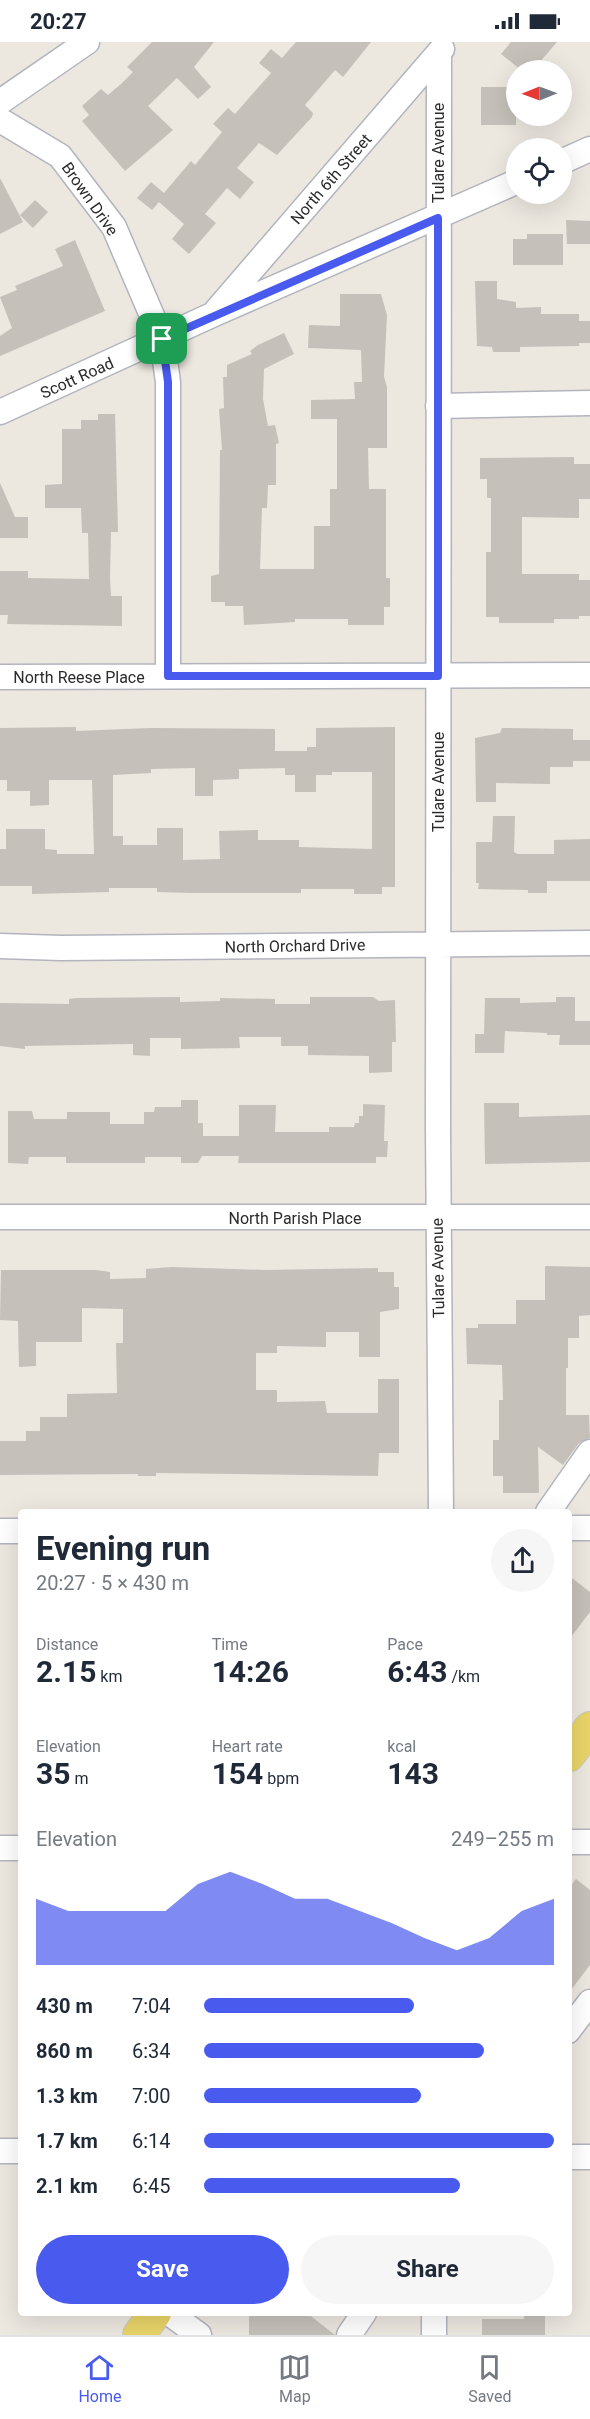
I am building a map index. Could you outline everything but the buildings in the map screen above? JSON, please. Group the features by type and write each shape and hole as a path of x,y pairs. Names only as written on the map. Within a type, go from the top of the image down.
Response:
{"main road":[{"path":"572,1751 590,1728"},
{"path":"139,2335 153,2316"}],"street":[{"path":"0,102 87,42"},
{"name":"Tulare Avenue","path":"441,1509 438,1219 438,218 444,47"},
{"name":"North 6th Street","path":"212,315 444,47"},
{"name":"Brown Drive","path":"0,120 60,156 114,227 162,339"},
{"path":"572,157 590,149"},
{"name":"Scott Road","path":"0,412 212,315 506,187"},
{"path":"162,339 168,382 168,676"},
{"path":"438,406 590,403"},
{"name":"North Reese Place","path":"0,677 590,675"},
{"name":"North Orchard Drive","path":"0,946 61,948 590,943"},
{"name":"North Parish Place","path":"0,1217 438,1219 590,1217"},
{"path":"550,1509 590,1452"},
{"path":"572,1528 590,1528"},
{"path":"0,1531 18,1531"},
{"path":"572,1842 590,1842"},
{"path":"0,1848 18,1848"},
{"path":"572,2026 590,2002"},
{"path":"0,2151 18,2151"},
{"path":"572,2157 590,2157"},
{"path":"174,2316 200,2335"},
{"path":"349,2335 362,2316"},
{"path":"434,2316 434,2335"}],"route":[{"path":"438,218 438,676 168,676 168,382 162,339 212,315 438,218"}]}
